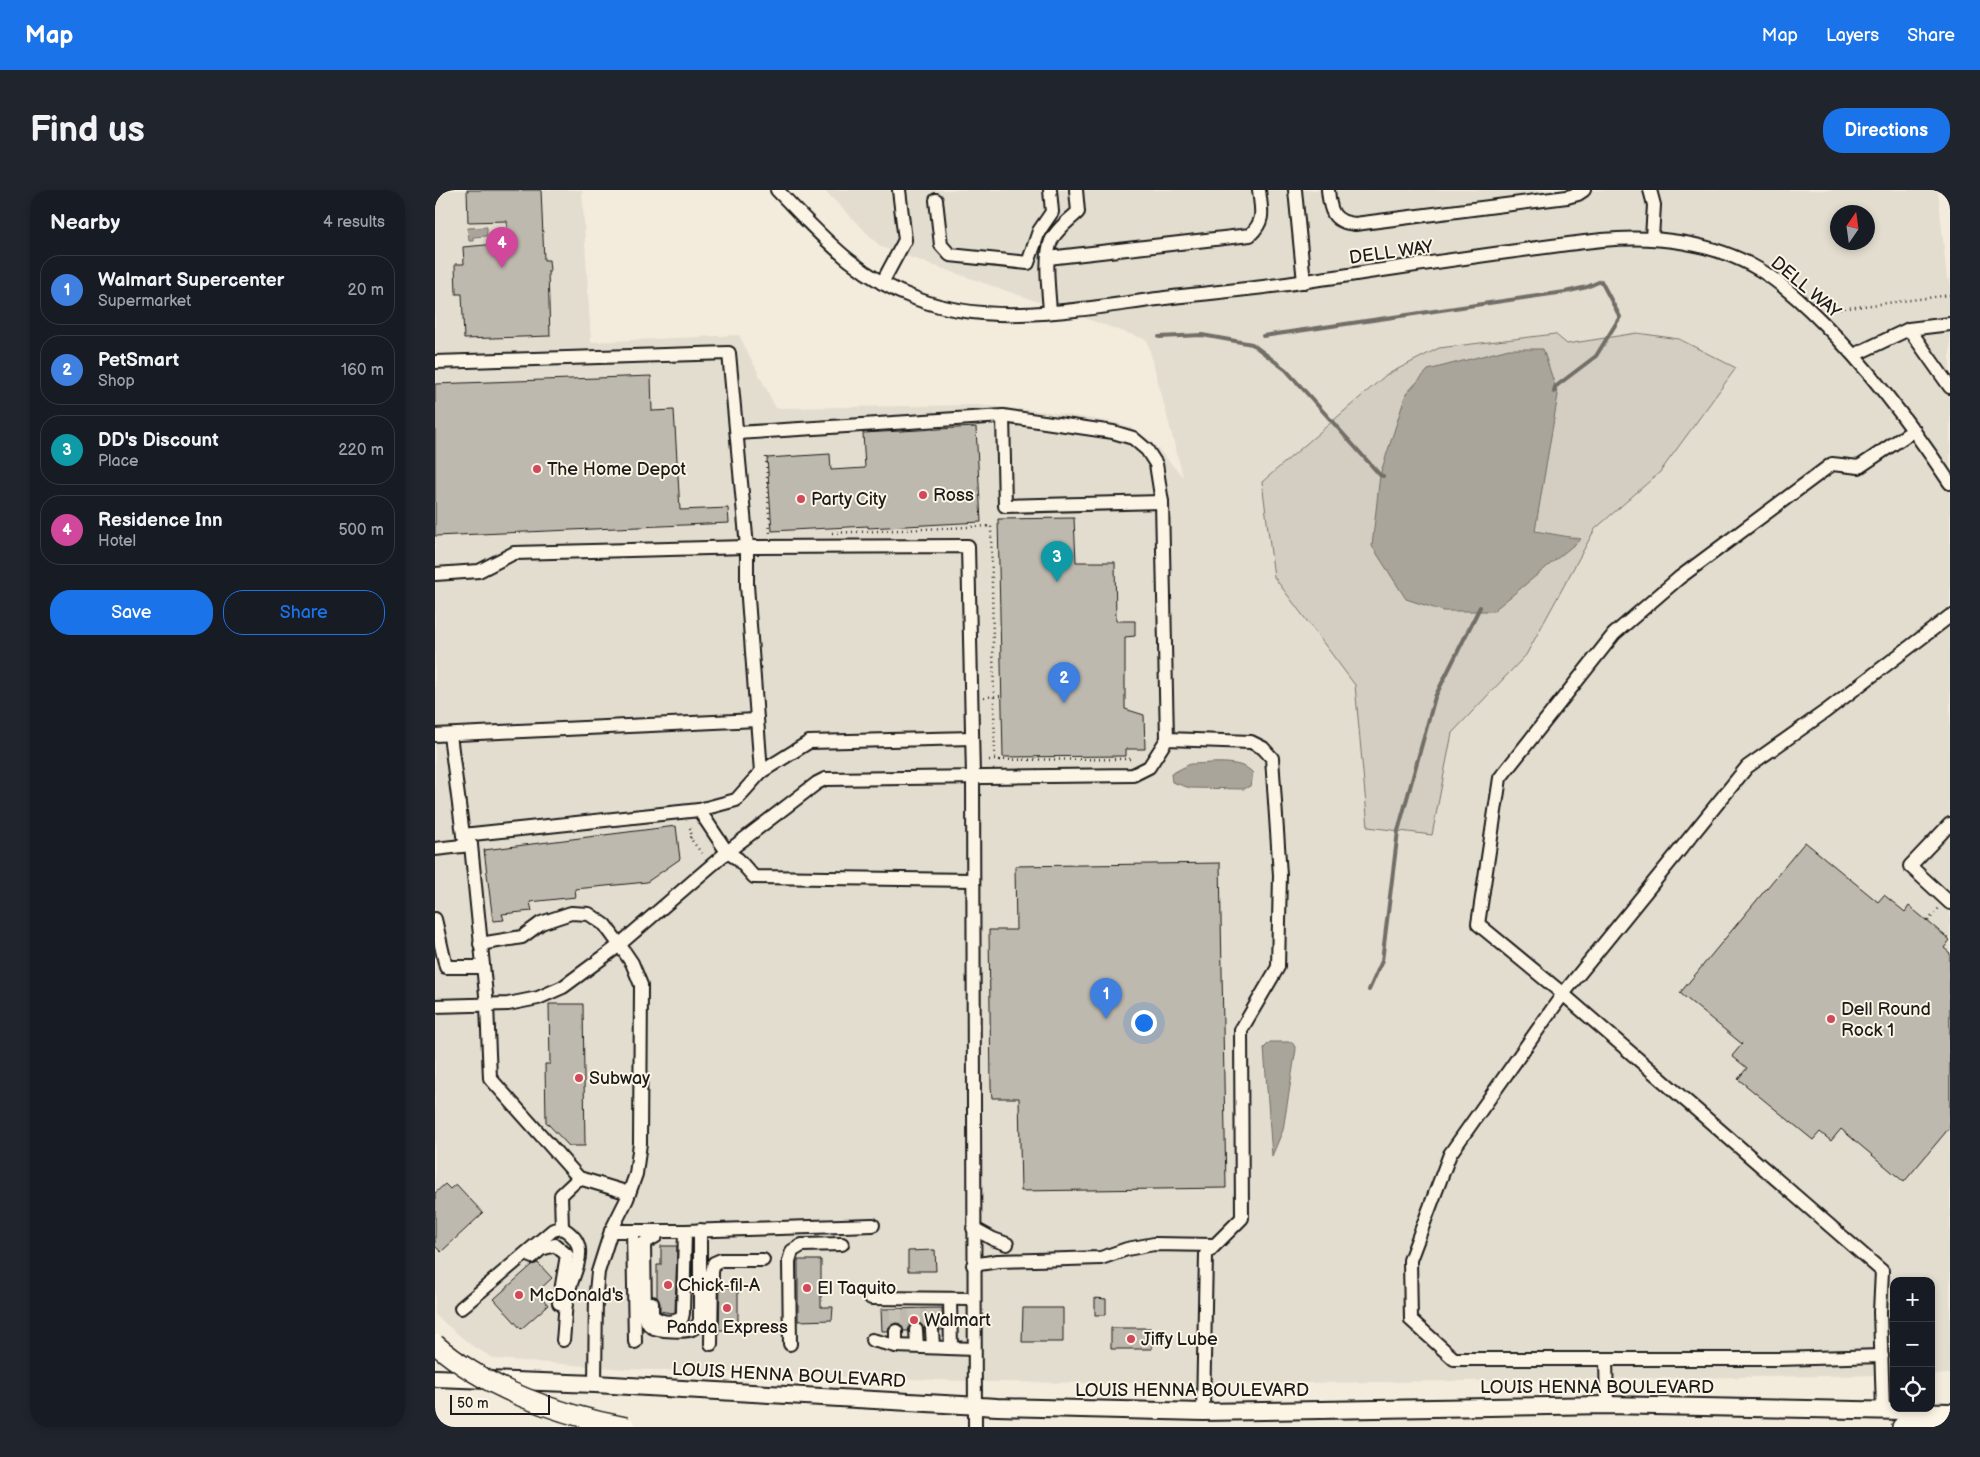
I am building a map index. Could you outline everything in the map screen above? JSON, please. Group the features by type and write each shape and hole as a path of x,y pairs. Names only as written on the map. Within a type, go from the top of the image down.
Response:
{"highway":[{"path":"435,1344 474,1371 514,1393 558,1410 625,1427"},
{"path":"1902,1427 1950,1418"}],"main road":[{"name":"LOUIS HENNA BOULEVARD","path":"435,1378 595,1384 975,1406 1203,1412 1607,1405 1950,1412"}],"street":[{"path":"768,190 795,208"},
{"name":"DELL WAY","path":"777,190 843,257 882,284 917,299 957,311 1003,316 1304,282 1579,242 1652,238 1698,246 1726,254 1759,270 1808,308 1854,355 1914,430 1950,483"},
{"path":"882,284 905,240 899,190"},
{"path":"936,200 941,245 950,255 1028,263 1039,230 1052,212 1050,190"},
{"path":"1050,312 1048,258 1051,240 1078,212 1076,190"},
{"path":"1048,258 1250,235 1258,228 1262,217 1259,190"},
{"path":"1295,190 1304,282"},
{"path":"1328,190 1330,209 1335,216 1347,223 1355,224 1567,197 1584,190"},
{"path":"1650,190 1654,205 1652,238"},
{"path":"1854,355 1909,329 1950,324"},
{"path":"1909,329 1950,387"},
{"path":"435,362 729,353 747,547 747,585 761,772"},
{"path":"435,1006 508,1004 530,999 563,987 619,944 727,852 817,783 825,779 1133,775 1149,767 1167,739 1162,502 1156,464 1147,450 1133,438 1113,432 1003,416 737,433"},
{"path":"1003,416 1005,506 1162,502"},
{"path":"1883,1410 1880,1312 1882,1271 1563,994 1478,924 1499,778 1614,634 1679,578 1832,464 1859,467 1914,430"},
{"path":"435,574 479,571 514,553 747,547 968,546 973,776 973,1265 975,1427"},
{"path":"1882,1356 1778,1359 1454,1359 1411,1320 1410,1260 1450,1154 1563,994 1747,767 1826,711 1950,616"},
{"path":"435,735 757,720"},
{"path":"450,735 467,840 483,967 487,1005 489,1078 579,1178 629,1193"},
{"path":"435,849 467,840 699,810 737,800 761,772 809,742 972,738"},
{"path":"1167,739 1251,742 1263,748 1272,758 1279,875 1278,967 1241,1030 1242,1218 1205,1254 1203,1412"},
{"path":"699,810 727,852 738,859 754,877 973,880"},
{"path":"1950,824 1910,866 1950,903"},
{"path":"480,944 522,937 541,922 571,913 589,914 605,925 619,944 632,963 641,985 640,1143 636,1174 611,1230 598,1272 595,1384"},
{"path":"435,919 446,967 483,967"},
{"path":"562,1228 561,1195 579,1178"},
{"path":"611,1230 661,1233 700,1230 873,1225"},
{"path":"562,1228 572,1234 578,1241 579,1259 568,1295 559,1340 559,1296 567,1256 555,1245 541,1249 464,1311 553,1230 562,1228"},
{"path":"973,1228 993,1240 1007,1244"},
{"path":"661,1233 644,1243 645,1314 647,1322 659,1330 691,1330 696,1327 700,1320 700,1230"},
{"path":"633,1231 635,1342"},
{"path":"661,1233 652,1246 652,1315 657,1320 668,1322 681,1318 683,1313 685,1231"},
{"path":"790,1344 789,1261 792,1251 802,1245 842,1244"},
{"path":"973,1265 998,1262 1101,1258 1127,1249 1154,1244 1215,1245"},
{"path":"711,1344 712,1272 714,1263 721,1260 763,1260"},
{"path":"871,1298 896,1304 932,1304 951,1299 974,1299"},
{"path":"951,1299 951,1348"},
{"path":"916,1330 917,1346"},
{"path":"932,1330 933,1347"},
{"path":"896,1331 896,1346"},
{"path":"872,1340 896,1346 974,1349"},
{"path":"1606,1359 1607,1405"}],"path":[{"path":"1840,309 1950,295"},
{"path":"766,457 770,535"},
{"path":"828,533 991,526 995,760"},
{"path":"981,698 1002,696"},
{"path":"982,760 1130,760"},
{"path":"690,828 692,837 690,838 703,855"}],"shaded area":[{"path":"435,190 582,190 591,342 739,335 776,408 978,405 1050,412 1118,423 1133,429 1151,441 1183,477 1147,340 881,247 824,190 1938,190 1947,279 1950,279 1950,1374 1935,1375 1935,1277 1890,1277 1890,1375 1229,1384 994,1382 627,1369 495,1359 471,1345 435,1315"},
{"path":"487,227 487,236 473,237 473,241 469,241 468,228"},
{"path":"1637,333 1679,339 1736,368 1660,472 1595,529 1526,655 1452,733 1432,835 1368,827 1355,685 1274,577 1262,482 1386,375 1439,348 1555,334 1567,344"},
{"path":"1509,349 1543,349 1558,395 1535,531 1581,539 1493,611 1443,611 1406,599 1372,546 1380,475 1406,394 1428,370"},
{"path":"1223,763 1240,765 1253,773 1250,786 1244,789 1190,788 1172,782 1171,774 1190,764"},
{"path":"1270,1042 1292,1042 1296,1049 1283,1130 1272,1156 1264,1048"}],"building":[{"path":"467,190 541,190 544,260 549,260 550,271 548,271 550,336 464,339 462,294 456,294 455,264 464,264 463,247 508,243 507,221 468,222"},
{"name":"The Home Depot","path":"651,376 652,411 674,410 680,510 728,508 729,523 435,536 435,384"},
{"name":"Ross","path":"976,427 981,522 772,531 767,458 830,454 831,470 865,468 863,433"},
{"path":"1074,518 1076,562 1115,562 1116,621 1135,621 1135,636 1125,637 1125,709 1144,715 1145,749 1126,749 1126,756 1003,757 998,519"},
{"path":"676,826 680,859 647,882 575,889 576,897 530,902 532,911 502,914 504,920 493,921 484,850"},
{"name":"Dell Round Rock 1","path":"1805,842 1878,902 1884,895 1905,912 1909,906 1950,940 1944,948 1950,953 1950,1127 1904,1182 1841,1129 1831,1141 1820,1132 1813,1140 1738,1079 1747,1068 1732,1056 1742,1044 1680,993"},
{"path":"1220,863 1226,1188 1021,1191 1019,1098 992,1098 991,1087 989,930 1016,930 1015,866"},
{"path":"549,1004 583,1004 585,1146 569,1146 546,1122 545,1064 550,1064"},
{"path":"445,1184 450,1189 456,1184 483,1213 441,1252 435,1246 435,1193"},
{"name":"Chick-fil-A","path":"661,1246 677,1246 675,1312 671,1313 660,1311 660,1303 657,1297 657,1265 661,1265"},
{"path":"935,1250 936,1271 908,1271 908,1251"},
{"name":"El Taquito","path":"798,1260 821,1260 821,1307 833,1307 832,1320 798,1321"},
{"name":"McDonald's","path":"538,1263 552,1278 537,1292 548,1305 521,1329 494,1299 532,1265"},
{"name":"Panda Express","path":"720,1287 738,1287 738,1330 719,1330"},
{"path":"1095,1298 1106,1299 1106,1315 1095,1315"},
{"name":"Walmart","path":"942,1308 943,1330 940,1330 935,1323 928,1323 924,1329 922,1325 916,1322 911,1324 908,1331 904,1331 900,1324 896,1323 889,1327 888,1331 882,1331 881,1309"},
{"path":"1023,1308 1063,1308 1063,1342 1022,1342"},
{"name":"Jiffy Lube","path":"1111,1328 1151,1328 1152,1349 1111,1349"}],"waterway":[{"path":"1263,336 1565,292 1587,287 1601,281 1620,317 1596,356 1555,387 1554,392"},
{"path":"1159,337 1202,335 1252,344 1286,370 1380,475 1383,476"},
{"path":"1369,990 1382,961 1398,831 1435,697 1480,607"}],"tunnel":[{"path":"896,1309 896,1331"},
{"path":"915,1309 916,1330"},
{"path":"932,1309 932,1330"}],"place":[{"name":"Residence Inn","path":"502,268"},
{"name":"The Home Depot","path":"537,469"},
{"name":"Ross","path":"923,495"},
{"name":"Party City","path":"801,499"},
{"name":"DD's Discount","path":"1057,582"},
{"name":"PetSmart","path":"1064,703"},
{"name":"Walmart Supercenter","path":"1106,1019"},
{"name":"Dell Round Rock 1","path":"1831,1019"},
{"name":"Subway","path":"579,1078"},
{"name":"Chick-fil-A","path":"668,1285"},
{"name":"El Taquito","path":"807,1288"},
{"name":"McDonald's","path":"519,1295"},
{"name":"Panda Express","path":"727,1308"},
{"name":"Walmart","path":"914,1320"},
{"name":"Jiffy Lube","path":"1131,1339"}]}
